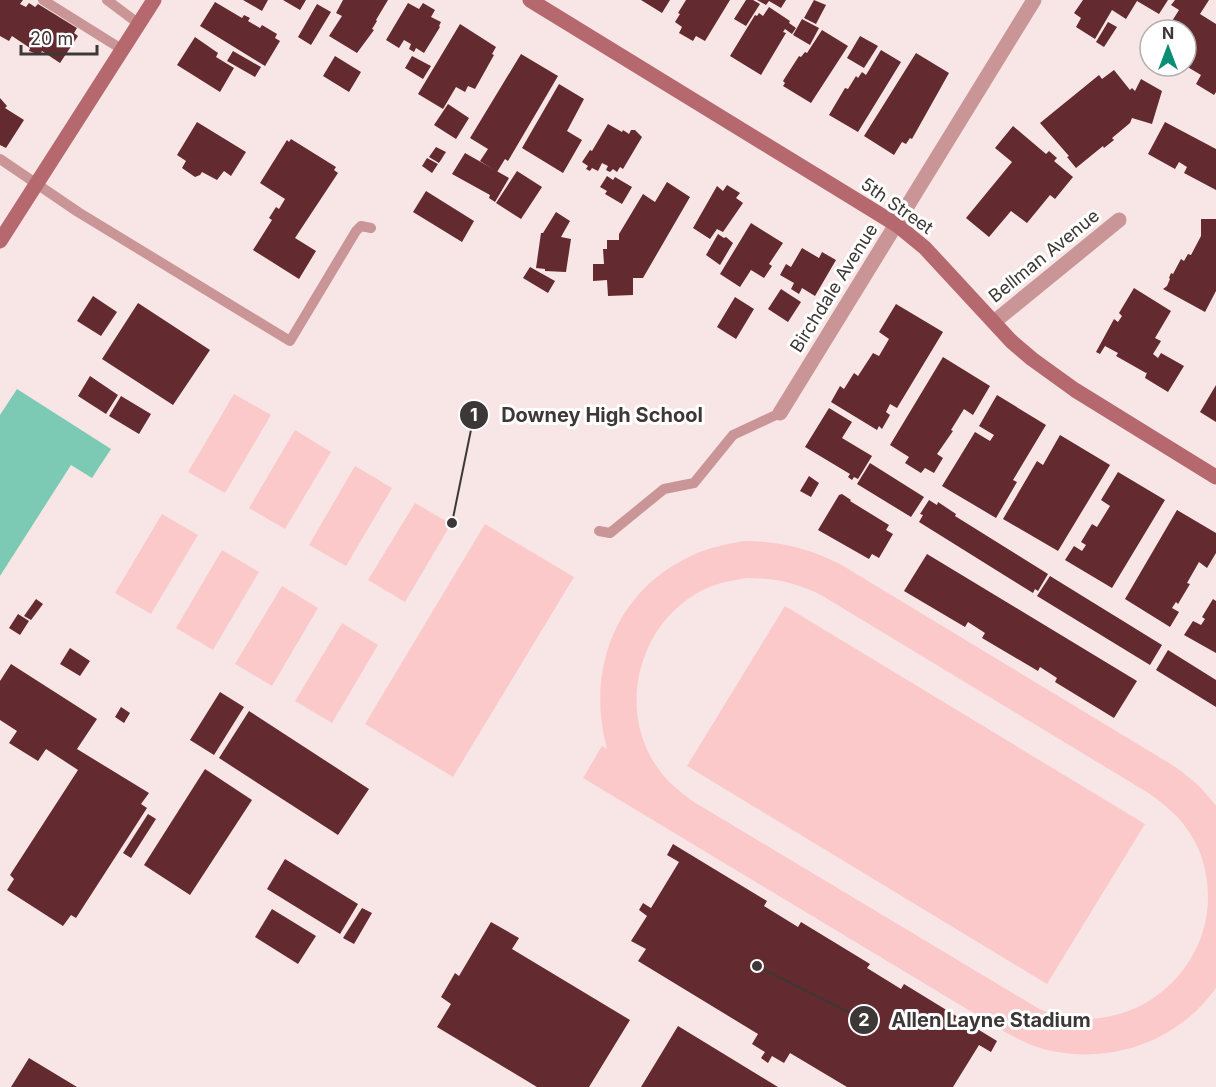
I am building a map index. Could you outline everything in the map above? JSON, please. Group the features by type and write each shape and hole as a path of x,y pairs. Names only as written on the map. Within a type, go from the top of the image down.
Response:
{"street":[{"path":"0,241 154,0"},
{"name":"5th Street","path":"530,0 897,225 925,248 1032,359 1075,390 1216,477"},
{"name":"Birchdale Avenue","path":"780,413 1034,0"},
{"name":"Bellman Avenue","path":"994,322 1119,220"}],"lane":[{"path":"43,0 123,50"},
{"path":"106,0 139,24"},
{"path":"0,159 78,212 290,341 356,231 362,226 371,228"},
{"path":"599,531 610,533 664,489 694,483 733,435 780,413"}],"shaded area":[{"path":"17,389 111,449 92,478 71,465 0,576 0,415"},
{"path":"234,394 271,415 225,493 188,472"},
{"path":"295,430 331,452 285,529 249,508"},
{"path":"355,466 392,488 346,566 309,545"},
{"path":"415,503 451,524 405,602 368,580"},
{"path":"162,514 198,535 151,614 115,593"},
{"path":"485,524 574,577 453,777 365,724"},
{"path":"744,541 794,546 840,564 1169,763 1200,788 1216,806 1216,988 1201,1006 1183,1022 1164,1034 1143,1044 1121,1050 1099,1054 1075,1054 1034,1046 1005,1032 583,778 602,746 607,749 601,719 600,689 605,661 614,634 627,609 645,587 668,569 695,554","holes":["757,578 786,582 821,595 1150,794 1176,816 1194,839 1201,855 1207,880 1208,897 1205,922 1197,946 1185,967 1169,986 1149,1001 1127,1012 1102,1018 1076,1018 1041,1010 694,802 668,780 655,764 643,740 637,714 637,688 643,662 653,638 668,616 688,599 712,586 729,581"]},
{"path":"222,550 259,572 213,650 176,628"},
{"path":"282,586 318,608 272,686 235,664"},
{"path":"785,606 1145,824 1047,984 687,766"},
{"path":"342,623 378,645 332,723 295,701"}],"building":[{"path":"0,0 23,0 20,4 26,7 29,3 35,7 38,4 77,28 74,33 78,36 60,63 42,51 40,55 29,51 30,48 12,36 9,41 0,36"},
{"path":"243,0 268,0 262,11"},
{"path":"283,0 306,0 300,10"},
{"path":"343,0 388,0 376,20 372,29 374,30 357,53 329,36 342,16 336,13"},
{"path":"641,0 670,0 662,13"},
{"path":"686,0 730,0 705,41 696,36 693,41 679,33 682,27 675,22"},
{"path":"746,0 753,0 760,4 746,26 734,19"},
{"path":"757,0 786,0 781,8 769,1 766,5"},
{"path":"814,0 826,5 816,24 804,18"},
{"path":"1083,0 1168,0 1159,14 1137,1 1126,19 1112,10 1095,39 1076,27 1081,18 1074,13"},
{"path":"1175,0 1209,0 1200,14 1216,24 1216,92 1214,95 1196,84 1201,75 1198,73 1198,18 1174,18 1179,10 1171,5"},
{"path":"215,2 242,18 244,15 250,18 248,21 260,28 262,25 277,34 275,38 280,41 265,66 200,26"},
{"path":"408,3 419,9 423,3 435,10 431,17 441,22 424,53 416,48 414,52 409,49 411,44 404,40 399,48 386,40"},
{"path":"317,4 331,12 311,45 298,37"},
{"path":"769,7 790,21 789,23 796,28 792,34 785,29 783,32 786,33 761,75 730,56 755,15 759,13 763,16"},
{"path":"802,19 819,28 810,45 793,35"},
{"path":"1108,22 1117,27 1104,47 1096,42"},
{"path":"460,24 496,47 475,89 468,86 465,92 456,87 443,109 418,94"},
{"path":"822,30 848,46 811,103 783,86 785,83 783,81 799,56 807,53"},
{"path":"860,36 878,46 864,68 847,58"},
{"path":"195,37 218,53 216,57 234,68 220,92 177,65"},
{"path":"881,50 901,62 858,132 829,115 845,88 848,89 856,76 858,78 862,72 866,75"},
{"path":"233,51 261,67 255,77 227,61"},
{"path":"916,53 949,73 912,139 910,138 906,144 902,142 894,155 864,136"},
{"path":"521,54 558,76 508,161 505,159 497,172 480,161 488,149 470,138"},
{"path":"335,56 361,72 349,92 323,76"},
{"path":"412,56 431,66 423,79 405,68"},
{"path":"1114,70 1130,90 1132,88 1135,91 1141,79 1162,91 1152,124 1132,118 1130,123 1112,138 1114,140 1076,168 1067,157 1069,156 1040,123 1099,75 1102,79"},
{"path":"559,84 584,99 567,131 582,140 563,173 522,148"},
{"path":"0,98 7,106 5,108 24,120 6,148 0,145"},
{"path":"448,104 469,118 456,139 434,125"},
{"path":"197,122 246,152 231,176 224,171 217,180 202,172 195,177 182,168 186,161 177,155"},
{"path":"1165,122 1216,149 1216,190 1184,173 1187,167 1179,162 1175,169 1148,154"},
{"path":"608,124 629,134 631,130 635,130 642,137 623,169 620,167 617,172 613,169 610,172 606,170 608,166 602,163 598,171 592,168 590,171 586,169 588,166 582,162 590,150 592,151"},
{"path":"1013,126 1046,154 1049,151 1057,158 1054,161 1073,177 1055,199 1050,195 1027,223 1011,211 989,237 966,218 1012,162 995,148"},
{"path":"291,139 336,167 334,170 338,173 295,238 316,251 299,279 253,250 272,220 269,218 276,207 279,209 285,199 260,183 287,140 289,142"},
{"path":"436,147 446,152 439,163 429,157"},
{"path":"465,153 509,178 495,202 489,198 490,195 452,174"},
{"path":"427,158 438,164 432,173 422,166"},
{"path":"517,171 542,187 521,219 496,203"},
{"path":"607,176 613,180 615,177 632,187 622,204 605,194 607,191 600,187"},
{"path":"667,182 690,197 643,278 633,278 633,295 608,296 607,280 593,281 593,264 604,264 603,249 607,249 607,240 619,240 619,234 643,194 655,202"},
{"path":"727,185 740,193 736,198 743,203 723,232 717,229 710,239 693,228 717,186 723,191"},
{"path":"426,191 474,221 462,242 413,212"},
{"path":"556,212 570,221 561,237 571,239 566,272 536,268 541,233"},
{"path":"1201,219 1216,219 1216,291 1205,312 1163,289 1167,286 1171,273 1173,274 1181,259 1184,261 1188,254 1191,255 1201,236"},
{"path":"751,223 783,243 769,264 772,266 764,278 751,270 740,287 720,274"},
{"path":"718,234 733,243 720,265 706,255"},
{"path":"802,248 819,258 822,252 836,260 815,296 802,288 799,294 791,289 794,283 780,275 786,264 791,267"},
{"path":"530,267 555,281 548,293 523,278"},
{"path":"1134,288 1171,311 1155,338 1161,341 1153,354 1158,358 1161,353 1184,366 1168,392 1145,378 1147,372 1116,356 1118,353 1105,346 1100,354 1096,352 1114,319 1118,322 1122,316 1119,313"},
{"path":"781,289 801,302 788,322 768,309"},
{"path":"93,296 117,312 101,336 77,321"},
{"path":"735,297 754,309 736,339 717,327"},
{"path":"138,303 210,350 173,405 102,359"},
{"path":"896,304 943,332 897,408 890,404 886,412 890,415 882,429 879,426 877,430 831,402 840,386 844,389 854,373 858,376 873,353 879,356 889,339 879,332"},
{"path":"943,357 990,386 973,415 964,409 951,430 953,431 937,454 943,458 934,473 925,468 921,473 905,463 909,457 890,445"},
{"path":"90,376 118,395 106,414 78,396"},
{"path":"1216,385 1216,422 1200,412"},
{"path":"997,395 1046,425 1013,480 1017,482 996,518 942,486 975,432 990,441 994,435 979,426"},
{"path":"121,396 151,414 139,434 109,416"},
{"path":"829,408 852,422 842,438 872,456 858,479 854,477 852,480 848,477 850,474 805,447"},
{"path":"1060,435 1110,465 1058,551 1003,519 1037,461 1043,465"},
{"path":"870,463 924,497 911,517 857,484"},
{"path":"1118,472 1165,500 1112,588 1065,560 1074,546 1082,551 1086,545 1081,542 1092,524 1097,527 1110,506 1101,500"},
{"path":"809,476 819,483 811,497 800,491"},
{"path":"842,494 889,525 886,530 893,534 879,558 872,554 869,559 818,530 839,495"},
{"path":"929,500 937,505 938,502 956,514 955,516 1048,574 1038,591 1035,589 1033,593 919,522 923,515 920,514"},
{"path":"1177,510 1216,533 1216,553 1207,568 1199,562 1187,583 1190,584 1178,604 1176,602 1172,608 1179,612 1170,627 1125,599"},
{"path":"927,554 1137,681 1114,718 1055,682 1057,678 1040,667 1038,671 982,638 985,633 968,622 965,627 904,591"},
{"path":"1050,576 1162,645 1150,665 1037,596"},
{"path":"36,599 43,604 31,620 24,616"},
{"path":"1213,599 1216,601 1216,653 1184,635 1193,621 1201,625 1205,619 1202,617"},
{"path":"18,614 29,621 20,635 9,628"},
{"path":"70,648 90,661 80,676 60,664"},
{"path":"1168,650 1216,680 1216,707 1156,670"},
{"path":"11,664 97,719 77,749 149,793 141,804 147,808 76,918 71,915 63,926 7,890 14,879 10,875 78,770 46,749 38,761 9,743 17,731 0,720 0,681"},
{"path":"220,692 244,707 214,755 190,740"},
{"path":"121,707 130,713 124,723 115,717"},
{"path":"249,711 369,789 338,835 219,758"},
{"path":"205,769 252,800 190,895 144,865"},
{"path":"148,814 156,819 131,858 123,853"},
{"path":"673,844 767,901 764,906 798,927 801,922 870,964 867,968 901,989 904,984 997,1041 991,1052 979,1045 953,1087 847,1087 790,1053 784,1063 772,1056 768,1063 761,1058 765,1052 752,1044 758,1034 638,961 646,949 631,941 647,916 639,910 643,903 651,908 679,862 667,855"},
{"path":"285,859 358,904 340,934 267,889"},
{"path":"362,908 372,913 354,944 343,938"},
{"path":"272,909 316,936 298,964 255,937"},
{"path":"491,922 519,938 512,949 630,1020 589,1087 537,1087 437,1027 451,1004 441,997 455,973 459,976"},
{"path":"678,1026 778,1087 641,1087"},
{"path":"29,1058 77,1087 11,1087"}],"place":[{"name":"Downey High School","path":"452,523"},
{"name":"Allen Layne Stadium","path":"757,966"}]}
